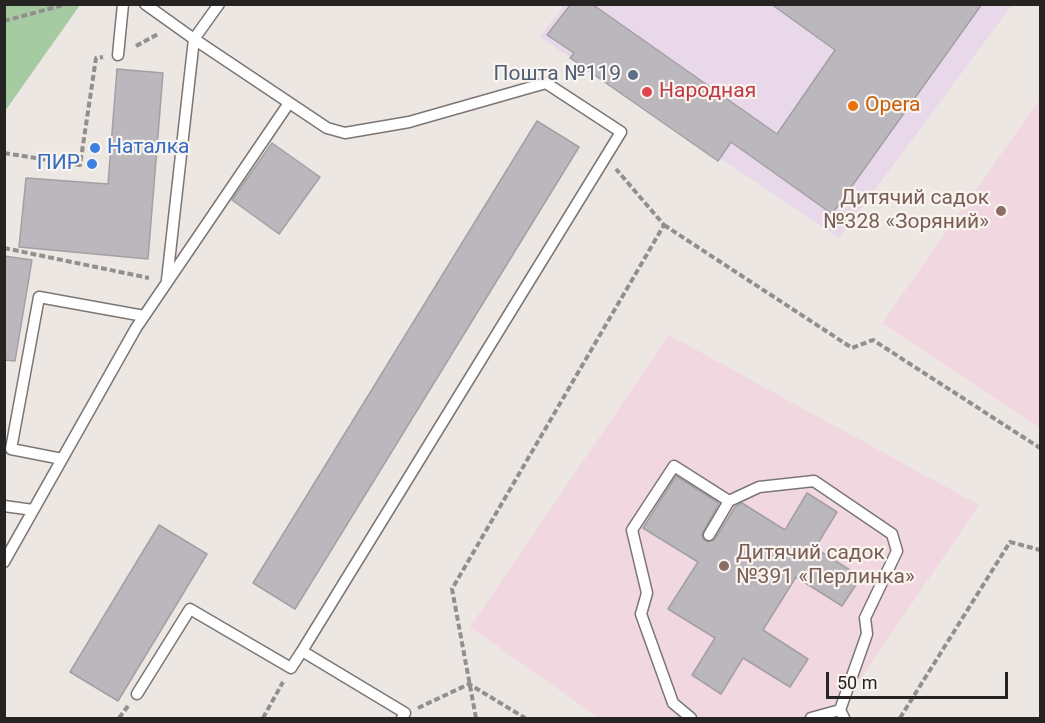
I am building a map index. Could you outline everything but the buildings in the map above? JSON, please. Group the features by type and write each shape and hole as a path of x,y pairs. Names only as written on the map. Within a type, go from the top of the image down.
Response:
{"lane":[{"path":"118,55 123,4"},
{"path":"138,694 190,609 291,668 621,132 546,83 408,122 345,133 327,128 146,4"},
{"path":"167,282 194,39 219,4"},
{"path":"4,562 144,316 289,103"},
{"path":"62,459 11,449 39,297 144,316"},
{"path":"691,718 673,703 641,614 647,593 632,530 674,466 729,501"},
{"path":"709,534 729,501 759,487 814,481 892,534 897,551 865,618 867,634 842,714 811,718"},
{"path":"4,506 33,510"},
{"path":"302,651 404,716"}],"path":[{"path":"4,21 67,4"},
{"path":"4,153 80,165 96,58 118,55 175,26"},
{"path":"606,157 664,225 852,348 873,340 1041,448"},
{"path":"476,718 452,589 664,225"},
{"path":"4,248 167,282"},
{"path":"900,718 1010,542 1041,550"},
{"path":"263,718 291,668"},
{"path":"404,716 469,684"},
{"path":"469,684 525,718"}],"shaded area":[{"path":"564,5 1012,5 839,238 540,37"},
{"name":"Дитячий садок №328 «Зоряний»","path":"1040,99 1040,428 882,323"},
{"name":"Дитячий садок №391 «Перлинка»","path":"669,335 979,505 834,718 599,718 470,627"}],"green space":[{"path":"4,5 80,5 5,111"}],"place":[{"name":"Пошта №119","path":"633,75"},
{"name":"Народная","path":"647,92"},
{"name":"Opera","path":"853,106"},
{"name":"Наталка","path":"95,148"},
{"name":"ПИР","path":"92,164"},
{"name":"Дитячий садок №328 «Зоряний»","path":"1001,211"},
{"name":"Дитячий садок №391 «Перлинка»","path":"724,566"}]}
